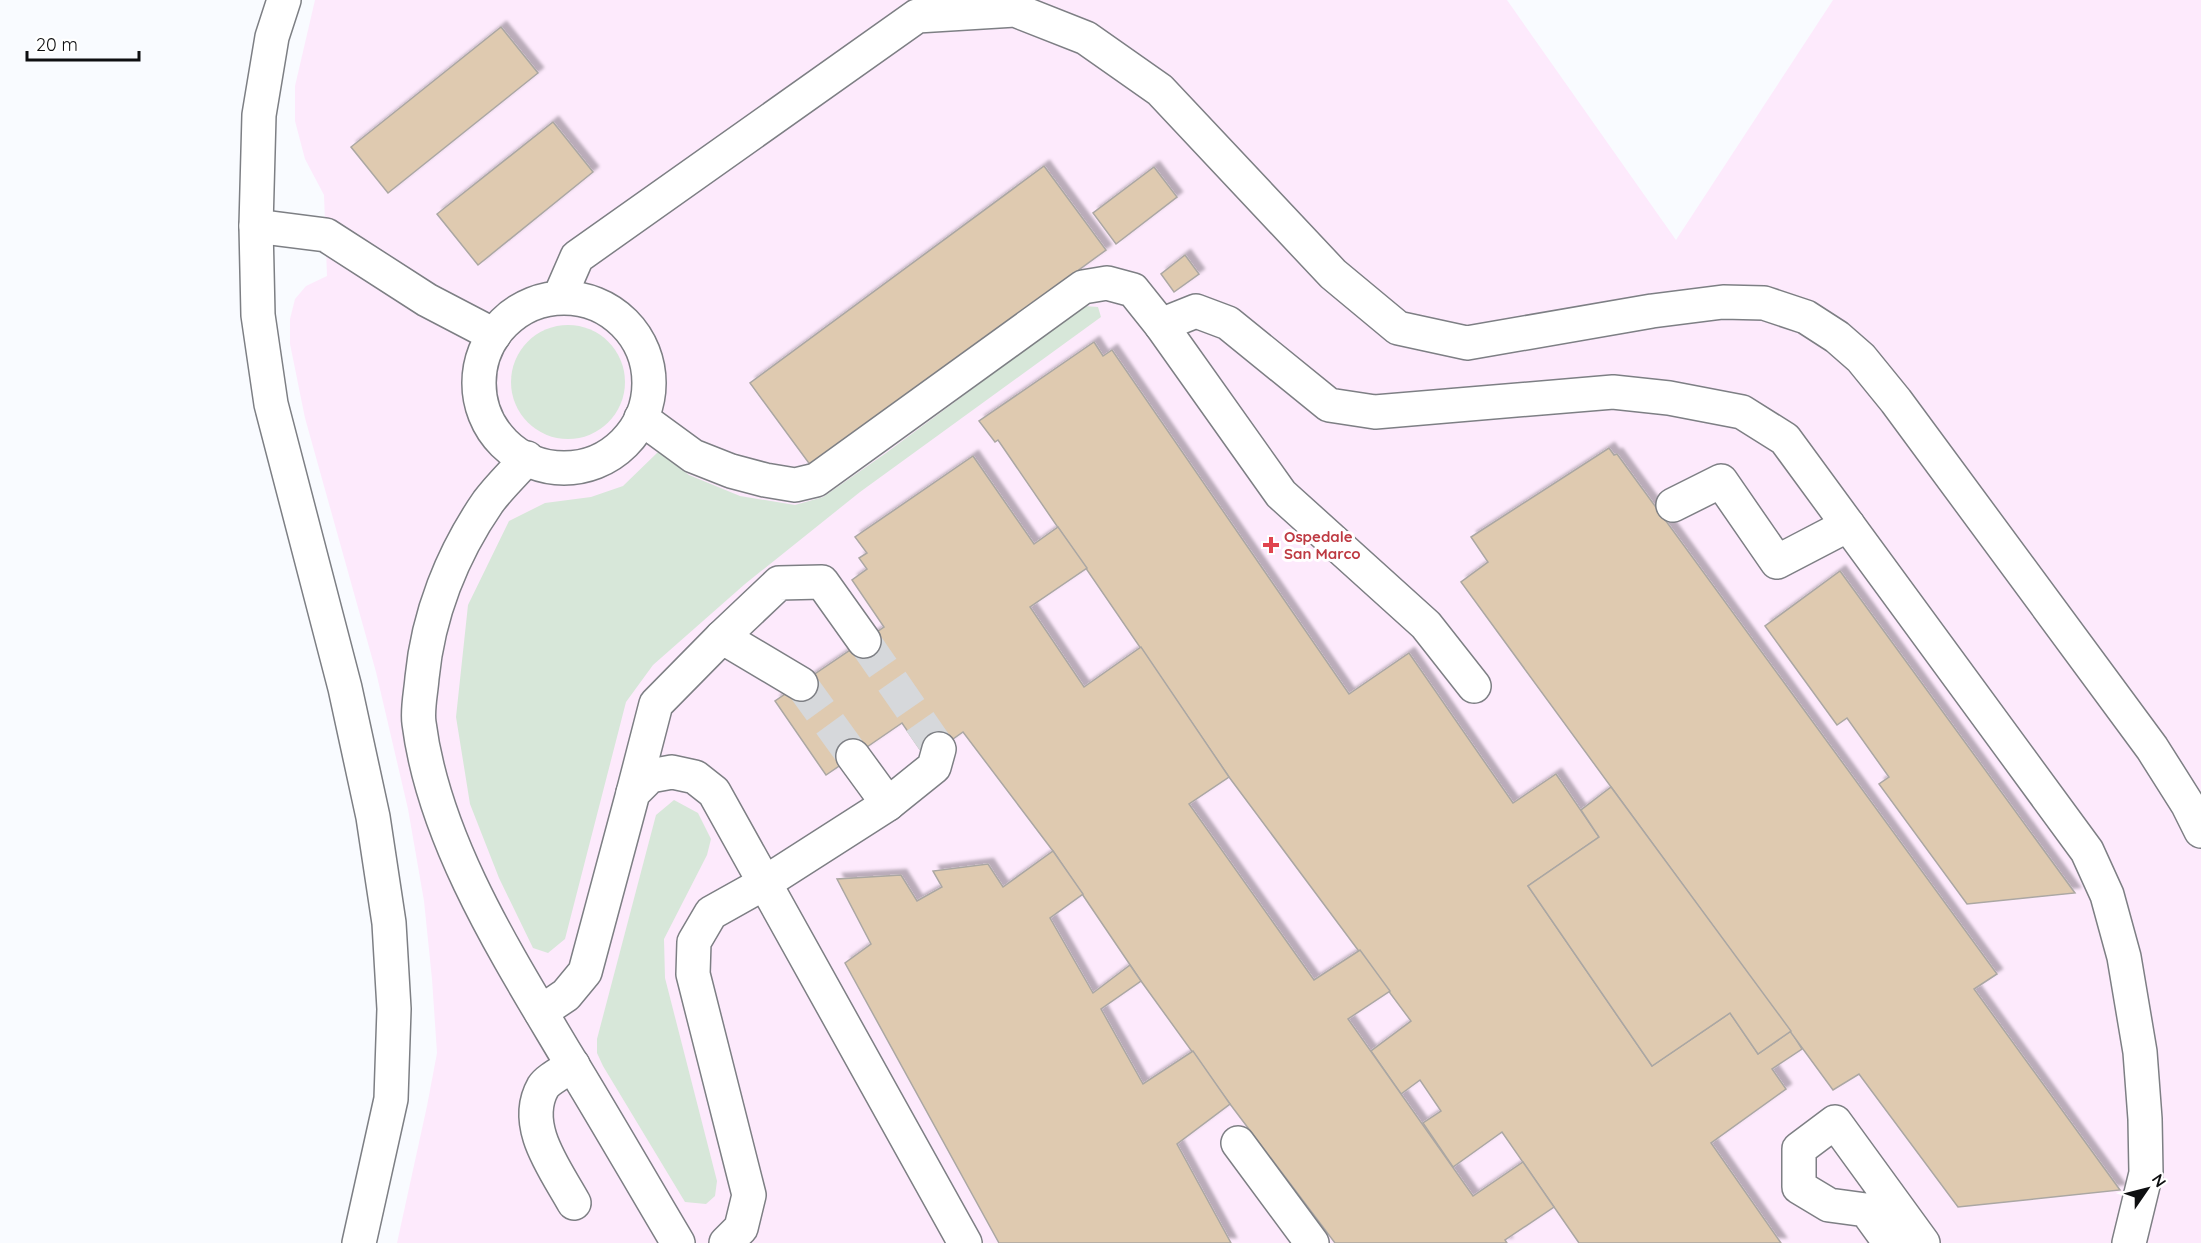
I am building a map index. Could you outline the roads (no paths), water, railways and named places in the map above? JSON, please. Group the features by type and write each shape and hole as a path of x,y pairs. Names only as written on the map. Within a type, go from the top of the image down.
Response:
{"street":[{"path":"284,0 272,37 259,115 256,226 258,315 271,404 345,688 373,817 389,923 394,1009 391,1099 359,1243"},
{"path":"560,296 577,257 917,16 1014,10 1086,38 1160,90 1333,274 1398,328 1467,343 1652,310 1723,302 1764,303 1806,317 1837,337 1861,358 1896,401 2152,748 2188,805 2201,831"},
{"path":"256,226 326,235 427,300 494,335"},
{"path":"641,418 693,456 730,471 765,480 795,484 816,480 1083,287 1107,283 1133,290 1161,325 1281,494 1426,625 1474,686"},
{"path":"560,296 603,306 626,324 642,348 650,375 647,404 641,418 635,430 616,452 590,464 563,468 536,463 512,450 493,429 482,404 479,377 486,350 500,326 521,309 560,296"},
{"path":"1161,325 1196,311 1228,323 1329,405 1375,412 1613,392 1669,398 1742,412 1785,440 2087,851 2108,896 2126,967 2140,1052 2145,1119 2146,1173 2129,1243"},
{"path":"527,458 489,501 459,549 435,607 423,667 419,721 431,782 450,840 476,894 541,1012 678,1243"},
{"path":"1673,505 1721,480 1777,562 1848,525"},
{"path":"541,1012 566,995 585,972 656,704 779,583 822,582 864,641"},
{"path":"722,637 801,684"},
{"path":"726,1243 741,1228 749,1195 693,974 694,942 711,913 763,884 888,804 934,766 939,749"},
{"path":"853,756 888,804"},
{"path":"633,793 650,776 672,772 695,777 714,792 763,884 965,1243"},
{"path":"573,1065 544,1086 536,1112 540,1141 574,1203"},
{"path":"1890,1243 1866,1210 1829,1205 1799,1187 1799,1149 1835,1122 1923,1243"},
{"path":"1238,1143 1312,1243"}],"tunnel":[{"path":"864,641 939,749"},
{"path":"801,684 853,756"}],"place":[{"name":"Ospedale San Marco","path":"1271,545"}]}
